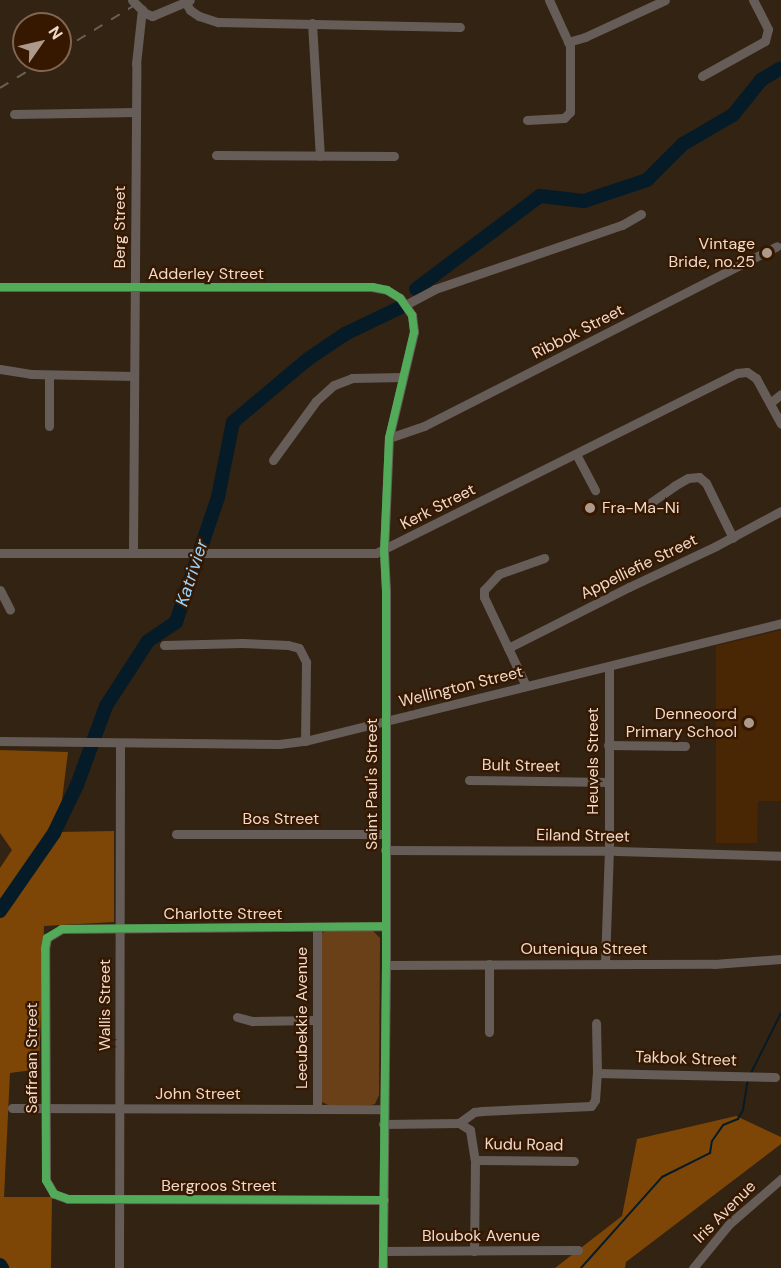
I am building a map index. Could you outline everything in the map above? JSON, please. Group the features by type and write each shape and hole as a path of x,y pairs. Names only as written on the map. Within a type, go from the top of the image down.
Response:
{"street":[{"path":"132,0 152,16 188,1 190,10 199,16 218,22 460,27"},
{"path":"527,120 569,116 572,81 568,42 549,0"},
{"path":"568,42 585,37 665,0"},
{"path":"702,76 763,44 768,29 753,0"},
{"name":"Berg Street","path":"133,553 137,40 142,9"},
{"path":"312,23 320,156"},
{"path":"14,114 136,112"},
{"path":"216,155 394,156"},
{"path":"407,304 435,289 622,225 641,214"},
{"name":"Ribbok Street","path":"390,438 424,426 777,246"},
{"name":"Adderley Street","path":"0,287 372,287 387,290 407,304"},
{"name":"Saint Paul's Street","path":"383,1268 386,965 384,551 390,438 414,332 412,315 407,304"},
{"path":"0,369 49,375 134,376"},
{"name":"Kerk Street","path":"0,553 370,554 384,551 734,374 744,372 753,375 770,403"},
{"path":"49,375 49,426"},
{"path":"273,460 316,401 334,385 352,378 403,377"},
{"path":"781,394 770,403 781,424"},
{"path":"576,454 595,490"},
{"path":"643,508 688,478 699,477 706,483 733,538"},
{"name":"Appelliefie Street","path":"508,648 733,538 781,511"},
{"path":"526,686 484,597 485,587 499,574 544,558"},
{"path":"0,590 10,610"},
{"name":"Wellington Street","path":"0,741 279,744 305,741 781,623"},
{"path":"164,645 242,643 299,648 306,662 305,741"},
{"name":"Heuvels Street","path":"605,963 609,851 609,667"},
{"name":"Wallis Street","path":"119,1268 120,743"},
{"path":"608,745 685,746"},
{"name":"Bult Street","path":"469,780 608,782"},
{"name":"Bos Street","path":"176,834 386,834"},
{"name":"Eiland Street","path":"385,850 609,851 781,856"},
{"name":"Charlotte Street","path":"62,929 385,926"},
{"name":"Leeubekkie Avenue","path":"316,927 317,1109"},
{"name":"Saffraan Street","path":"54,1194 46,1180 45,949 47,938 62,929"},
{"name":"Outeniqua Street","path":"386,965 714,964 781,959"},
{"path":"489,963 489,1032"},
{"path":"237,1017 252,1022 317,1020"},
{"path":"459,1124 474,1112 587,1107 594,1102 597,1073 596,1023"},
{"name":"Takbok Street","path":"597,1073 775,1077"},
{"name":"John Street","path":"12,1108 383,1109"},
{"path":"383,1124 459,1124 472,1134 475,1160 474,1251"},
{"name":"Kudu Road","path":"475,1160 574,1161"},
{"name":"Iris Avenue","path":"693,1268 729,1224 781,1179"},
{"name":"Bergroos Street","path":"54,1194 68,1199 384,1200"},
{"name":"Bloubok Avenue","path":"384,1251 578,1250"}],"shaded area":[{"name":"Denneoord Primary School","path":"781,630 781,801 758,801 757,843 716,843 716,646"},
{"path":"0,750 68,752 58,832 114,831 114,922 44,926 39,1069 10,1073 4,1197 52,1197 51,1268 0,1268 0,868 12,850 0,833"},
{"path":"328,930 372,930 380,938 379,1095 375,1104 328,1105 320,1101 320,934"},
{"path":"736,1116 781,1137 781,1144 626,1262 625,1268 555,1268 622,1216 637,1139"}],"waterway":[{"name":"Katrivier","path":"416,289 540,196 584,201 647,180 683,144 733,115 761,80 781,68"},
{"name":"Katrivier","path":"0,911 54,833 77,785 106,706 148,641 176,622 218,497 233,422 308,359 345,334 399,308"},
{"path":"750,1075 781,1013"},
{"path":"581,1268 662,1177 710,1153 712,1141 723,1125 738,1119 743,1110 748,1080"}],"railway":[{"path":"72,44 143,0"},
{"path":"0,88 26,72"}],"cycle path":[{"path":"0,287 372,287 387,290 400,298 412,315 414,332 389,438 384,551 386,591 386,965 383,1268"},
{"path":"384,1200 68,1199 54,1194 46,1180 45,949 47,938 62,929 385,926"}],"place":[{"name":"Vintage Bride, no.25","path":"767,253"},
{"name":"Fra-Ma-Ni","path":"590,508"},
{"name":"Denneoord Primary School","path":"749,723"}]}
